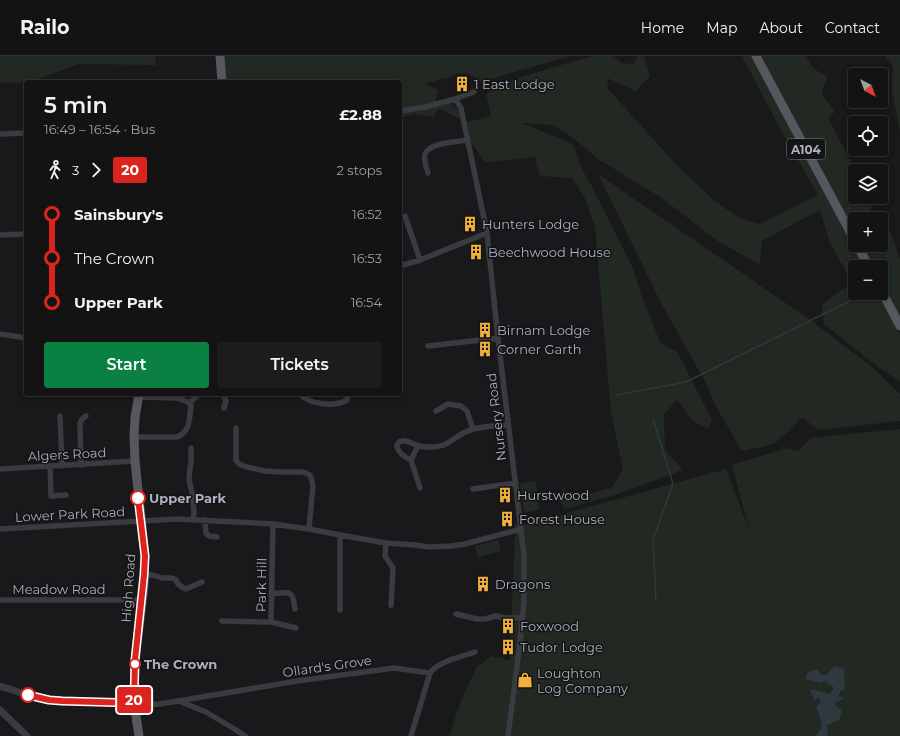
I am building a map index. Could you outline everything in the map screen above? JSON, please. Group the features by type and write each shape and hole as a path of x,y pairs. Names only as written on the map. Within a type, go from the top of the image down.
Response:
{"main road":[{"path":"220,56 222,80"},
{"name":"A104","path":"756,56 848,228"},
{"path":"886,300 900,326"},
{"name":"High Road","path":"138,396 134,438 135,461 140,521 145,556 142,600 135,660 134,703 139,736"}],"street":[{"path":"402,111 425,107 474,92"},
{"name":"Nursery Road","path":"455,99 461,108 487,232 524,555 524,596 520,642 508,736"},
{"path":"0,134 24,133"},
{"path":"428,173 425,154 428,150 434,146 448,142 467,140"},
{"path":"405,216 420,260"},
{"path":"402,265 420,260 487,232"},
{"path":"0,235 24,234"},
{"path":"0,334 24,338"},
{"path":"428,346 498,338"},
{"path":"134,438 177,437 183,434 187,429 191,406 189,403 184,399 151,396"},
{"path":"189,403 197,396"},
{"path":"223,396 226,401 224,408"},
{"path":"303,396 308,400 331,404 347,400 348,396"},
{"path":"436,411 448,404 461,406 467,411 473,429"},
{"path":"60,416 62,466"},
{"path":"81,465 80,423 86,416"},
{"path":"420,488 411,460 397,448 398,443 401,440 418,446 440,447 466,431 508,425"},
{"path":"236,428 236,460 239,464 265,471 303,472 310,475 313,485 309,528"},
{"path":"411,460 418,446"},
{"path":"191,448 189,480 193,498 193,520"},
{"name":"Algers Road","path":"0,469 135,461"},
{"path":"50,466 51,496 66,495"},
{"path":"473,489 516,483"},
{"path":"140,521 177,518 273,524 309,528 386,543 429,547 465,544 521,529"},
{"path":"205,520 206,533 209,536 217,536"},
{"name":"Lower Park Road","path":"0,529 140,521"},
{"name":"Park Hill","path":"222,621 271,622 273,524"},
{"path":"340,535 342,606"},
{"path":"386,543 385,556 394,568 391,605"},
{"path":"144,575 172,578 186,589 202,582"},
{"path":"271,594 288,593 292,595 295,609"},
{"name":"Meadow Road","path":"0,600 142,600"},
{"path":"456,614 477,619 485,619 496,616 504,618 522,618"},
{"path":"271,622 296,628"},
{"path":"411,736 430,673 433,668 448,661 475,652"},
{"name":"Ollard's Grove","path":"134,703 144,705 160,704 297,681 394,668 430,673"},
{"path":"0,686 49,700 134,703"},
{"path":"179,701 206,712 245,736"},
{"path":"0,710 27,736"}],"shaded area":[{"path":"0,56 155,56 156,65 79,64 35,80 24,80 24,82 0,83"},
{"path":"222,56 570,56 481,82 468,73 456,74 448,78 425,84 438,90 435,102 447,101 459,110 461,120 439,108 433,117 414,114 402,117 402,80 224,80"},
{"path":"595,56 613,56 622,63 634,64 637,56 644,56 650,76 636,91 607,78 608,89 673,161 708,195 741,219 760,224 818,195 778,125 742,56 751,56 848,237 848,252 856,252 860,260 848,260 848,275 829,241 820,210 762,241 760,265 718,241 660,197 598,159 573,138 553,125 521,123 559,138 574,146 581,167 633,268 642,297 660,342 678,353 712,420 709,429 694,422 677,400 664,414 665,450 683,470 618,494 565,509 558,499 563,488 573,498 611,488 623,469 611,412 595,228 585,198 572,178 539,175 535,157 485,163 470,140 467,122 491,116 486,94 509,81"},
{"path":"761,56 806,56 814,69 827,76 822,94 835,112 828,117 851,163 853,164 848,164 848,204 871,204 871,212 848,212 848,221"},
{"path":"886,56 900,56 900,132 892,90 893,65 886,58"},
{"path":"598,174 809,319 872,367 900,394 900,421 818,430 802,417 774,444 742,451 716,407 706,383 660,301"},
{"path":"888,230 891,232 900,260 900,319 888,297 888,260 868,260 864,252 888,252"},
{"path":"848,285 848,300 882,300 900,334 900,382 873,363 824,324 822,305"},
{"path":"900,429 900,736 828,736 827,725 834,704 843,698 839,696 845,686 844,668 826,675 805,679 820,683 825,681 834,688 829,694 813,689 813,702 818,698 821,701 816,707 821,726 820,730 815,736 449,736 462,698 477,667 491,656 510,660 515,534 514,523 524,525 726,469 749,530 732,465 787,448 798,451 811,438"},
{"path":"536,481 539,510 524,513 520,483"},
{"path":"498,540 501,551 478,557 475,546"},
{"path":"834,666 844,668 845,689 841,691 839,696 844,698 834,704 842,711 839,720 827,725 828,736 815,736 821,726 816,707 821,701 818,698 813,702 813,697 810,691 813,689 829,694 834,688 825,681 820,683 805,679 808,672 817,669 822,675 826,675"}],"waterway":[{"path":"617,395 686,382 852,300"},
{"path":"653,419 673,484 653,540 656,600"}],"bus line":[{"name":"20","path":"28,695 49,700 62,701 134,703 135,660 144,586 145,556 138,498"}],"place":[{"name":"1 East Lodge","path":"462,84"},
{"name":"Hunters Lodge","path":"470,224"},
{"name":"Beechwood House","path":"476,252"},
{"name":"Birnam Lodge","path":"485,330"},
{"name":"Corner Garth","path":"485,349"},
{"name":"Hurstwood","path":"505,495"},
{"name":"Upper Park","path":"138,498"},
{"name":"Forest House","path":"507,519"},
{"name":"Dragons","path":"483,584"},
{"name":"Foxwood","path":"508,626"},
{"name":"Tudor Lodge","path":"508,647"},
{"name":"The Crown","path":"135,664"},
{"name":"Loughton Log Company","path":"525,680"}]}
